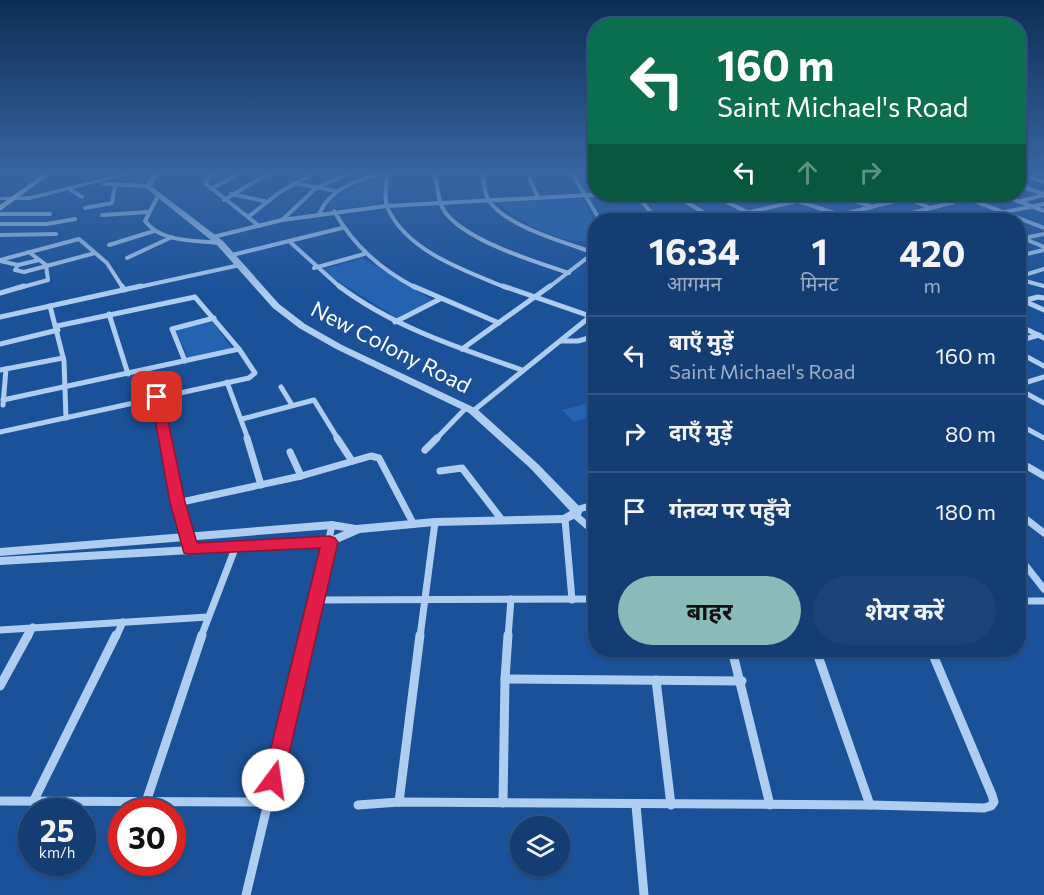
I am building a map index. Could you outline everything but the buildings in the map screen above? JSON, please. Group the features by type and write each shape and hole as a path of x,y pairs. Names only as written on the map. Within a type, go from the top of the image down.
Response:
{"street":[{"path":"0,214 50,214"},
{"path":"102,215 121,214"},
{"path":"148,214 145,221 154,231 173,237 217,240 259,226 316,214"},
{"name":"New Colony Road","path":"184,214 217,240 276,306 302,326 339,347 469,409 534,465 572,515 588,527"},
{"path":"243,214 259,226"},
{"path":"248,217 251,214"},
{"path":"282,220 289,214"},
{"path":"335,214 342,228 364,254 389,272 440,299 499,323"},
{"path":"391,214 405,235 427,250 465,270 534,299 588,313"},
{"path":"448,214 451,219 497,247 569,273"},
{"path":"505,214 510,218 588,249"},
{"path":"0,224 47,224 75,219"},
{"path":"1026,221 1044,228"},
{"path":"232,255 342,228"},
{"path":"110,245 154,231"},
{"path":"0,235 56,234"},
{"path":"1026,237 1044,234"},
{"path":"127,258 173,237"},
{"path":"0,260 79,239 107,262 124,290"},
{"path":"290,241 314,268 363,305 395,322 522,370"},
{"path":"1026,241 1044,249"},
{"path":"1026,254 1044,249"},
{"path":"0,293 49,279 46,265 29,252"},
{"path":"18,265 15,270 20,273 95,253"},
{"path":"314,268 364,254"},
{"path":"462,349 588,258"},
{"path":"0,260 18,265 39,260"},
{"path":"0,317 240,266"},
{"path":"1026,275 1044,269"},
{"path":"1026,272 1030,273"},
{"path":"1026,280 1044,286"},
{"path":"0,344 109,314 191,296 196,298 214,318 255,373 251,377 0,432"},
{"path":"1026,300 1042,297"},
{"path":"395,322 440,299"},
{"path":"1026,303 1044,310"},
{"path":"50,306 58,328 63,358 67,387 66,417"},
{"path":"109,314 128,374"},
{"path":"185,361 172,329 214,318"},
{"path":"425,450 469,409 588,318"},
{"path":"1026,329 1042,337"},
{"path":"1026,340 1042,337"},
{"path":"561,341 588,338"},
{"path":"63,358 3,370 3,403 239,350"},
{"path":"1026,356 1044,366"},
{"path":"1026,383 1044,377"},
{"path":"227,382 242,419 261,485"},
{"path":"281,387 292,405"},
{"path":"1026,391 1044,403"},
{"path":"157,397 177,502 188,535 189,549"},
{"path":"242,419 307,400 316,402 352,461"},
{"path":"1026,428 1044,438"},
{"path":"290,452 301,476"},
{"path":"177,502 301,476 371,456 379,458 414,523"},
{"path":"1026,466 1044,476"},
{"path":"440,471 462,468 502,520"},
{"path":"0,552 332,525 356,529 414,523 572,515 588,508"},
{"path":"572,515 572,600"},
{"path":"1026,519 1044,533"},
{"path":"399,802 435,522"},
{"path":"246,895 317,600 332,525"},
{"path":"0,561 330,542 356,529"},
{"path":"147,798 208,617 236,546"},
{"path":"1026,566 1044,589"},
{"path":"503,803 506,679 511,599"},
{"path":"317,600 588,599"},
{"path":"1026,601 1044,601"},
{"path":"0,630 208,617"},
{"path":"35,798 123,622"},
{"path":"0,686 33,627"},
{"path":"734,657 742,681 770,805"},
{"path":"818,657 870,805"},
{"path":"358,805 399,802 870,805 984,808 991,806 994,802 934,657"},
{"path":"506,679 742,681"},
{"path":"656,680 671,805"},
{"path":"0,801 18,802"},
{"path":"186,802 267,802"},
{"path":"636,805 644,895"}],"shaded area":[{"path":"513,214 588,214 588,240 572,241"},
{"path":"363,258 432,300 397,318 320,270"},
{"path":"213,322 233,350 189,359 175,329"},
{"path":"588,403 588,418 574,422 562,410"}],"route":[{"path":"157,397 177,502 188,535 189,549 330,542 273,780"}]}
